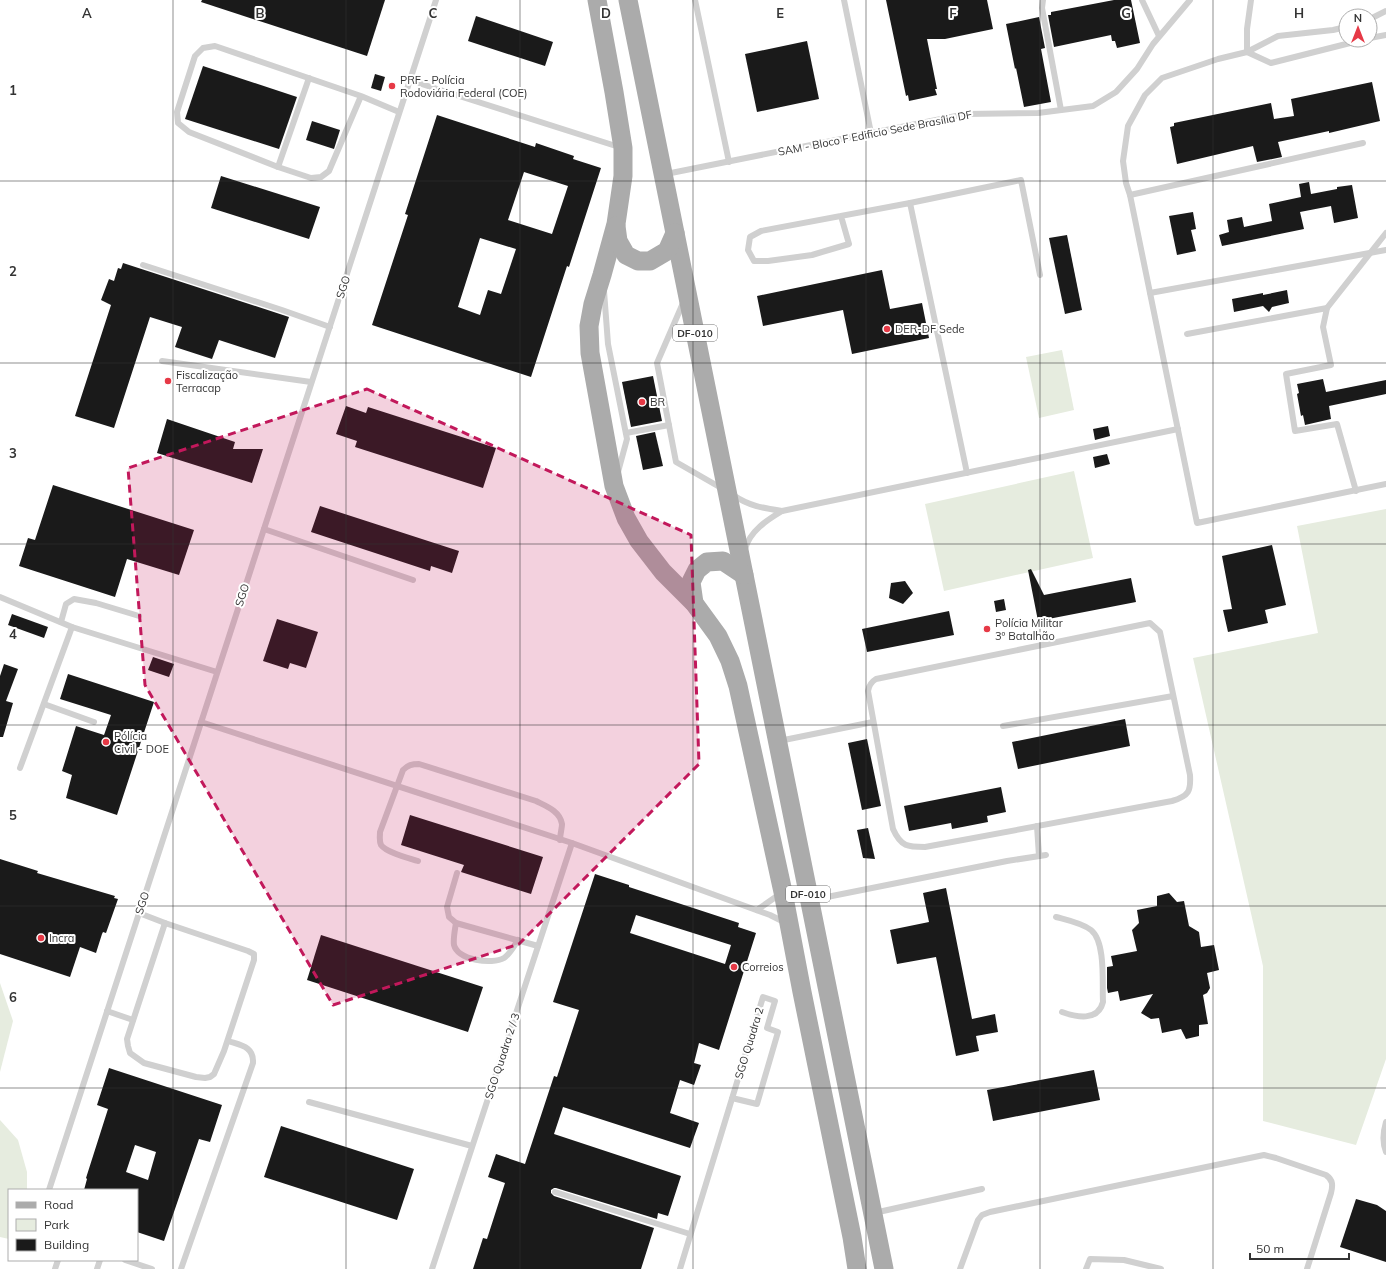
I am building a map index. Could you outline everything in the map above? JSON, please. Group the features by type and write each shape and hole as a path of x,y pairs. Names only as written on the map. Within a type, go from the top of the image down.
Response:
{"main road":[{"name":"DF-010","path":"597,0 623,148 623,176 616,224 602,275 592,304 589,326 590,353 614,486 626,518 638,540 663,572 694,603 718,636 730,661 738,686 783,892 788,924 852,1237 857,1269"},
{"name":"DF-010","path":"630,1 663,175 884,1269"},
{"path":"616,224 618,241 626,255 638,261 650,262 667,250 675,233"},
{"path":"694,603 691,582 697,570 707,562 723,561 743,569"}],"lane":[{"name":"SGO","path":"49,1189 436,0"},
{"path":"695,0 729,162"},
{"path":"844,0 871,133"},
{"path":"1044,0 1042,8 1060,110"},
{"path":"1142,0 1160,36"},
{"name":"SAM - Bloco F Edificio Sede Brasília DF","path":"663,175 966,114 1038,113 1092,106 1116,92 1137,70 1153,44 1190,0"},
{"path":"1247,52 1247,29 1251,0"},
{"path":"1338,29 1278,36 1247,52 1218,59 1162,78 1145,95 1128,126 1123,160 1126,183 1130,195 1197,524 1386,484"},
{"path":"361,96 329,171 321,177 311,178 278,167 189,132 178,123 177,112 195,56 203,48 215,46 361,96 399,112"},
{"path":"1247,52 1271,63 1338,46"},
{"path":"278,167 309,78"},
{"path":"409,80 623,148"},
{"path":"1130,195 1363,143"},
{"path":"841,216 849,244 812,255 754,262 748,250 750,237 761,231 910,203 1021,180 1040,275"},
{"path":"910,203 968,473"},
{"path":"1356,491 1337,424 1295,431 1286,374 1331,364 1323,327 1327,308 1386,233"},
{"path":"1150,293 1386,250"},
{"path":"143,265 330,327"},
{"path":"602,275 608,344 627,439 614,486"},
{"path":"687,294 657,364 676,462 755,507 782,511 1178,429"},
{"path":"1187,334 1327,308"},
{"path":"162,362 312,382"},
{"path":"626,433 669,425"},
{"path":"743,569 747,542 763,523 782,511"},
{"path":"264,529 413,580"},
{"path":"0,597 72,627 217,672"},
{"path":"61,622 66,604 74,599 96,603 138,616"},
{"path":"1150,623 1160,632 1173,696 1190,775 1189,791 1185,796 1172,801 925,847 904,845 897,838 893,829 872,722 868,686 876,679 1150,623"},
{"path":"20,768 72,627"},
{"path":"1003,726 1173,696"},
{"path":"44,704 94,722"},
{"path":"201,722 572,844 757,910 788,924"},
{"path":"777,741 872,722"},
{"path":"418,861 386,850 381,845 379,840 380,832 396,786 403,770 412,764 419,764 536,801 551,808 558,815 562,823 560,840"},
{"path":"809,900 1007,860 1043,855 1037,826"},
{"name":"SGO Quadra 2 / 3","path":"432,1269 572,844"},
{"path":"457,873 447,907 449,917 456,923 538,946"},
{"path":"757,910 783,892"},
{"path":"139,913 254,954 254,960 228,1041 214,1074 210,1077 196,1077 144,1063 130,1053 127,1039 165,923"},
{"path":"1056,917 1080,924 1091,930 1098,939 1101,948 1103,1002 1101,1010 1095,1014 1081,1017 1062,1012"},
{"path":"456,923 454,944 458,952 467,958 490,961 504,958 518,940"},
{"name":"SGO Quadra 2","path":"680,1269 690,1234 763,997 775,1001 767,1028 778,1032 757,1104 732,1098"},
{"path":"107,1011 133,1020"},
{"path":"181,1269 253,1063 253,1056 248,1048 228,1041"},
{"path":"309,1102 472,1146"},
{"path":"1386,1122 1383,1137 1383,1145 1386,1152"},
{"path":"960,1269 978,1220 982,1215 990,1212 1264,1155 1283,1160 1331,1179 1331,1193 1307,1269"},
{"path":"872,1213 982,1189"},
{"path":"555,1192 690,1234"},
{"path":"1089,1268 1090,1259 1124,1260 1161,1269"},
{"path":"128,1261 152,1269"}],"highlighted area":[{"path":"367,389 691,535 699,764 519,944 333,1005 145,685 128,468"}],"green space":[{"path":"1062,350 1074,410 1039,418 1026,357"},
{"path":"1074,471 1093,558 944,591 925,504"},
{"path":"1386,509 1386,1059 1356,1145 1263,1121 1263,966 1193,658 1318,633 1297,526"},
{"path":"0,983 13,1021 0,1072"},
{"path":"0,1120 18,1140 27,1172 27,1189 8,1189 8,1239 0,1237"}],"building":[{"path":"202,0 385,0 367,56 201,2"},
{"path":"886,0 987,0 993,29 945,39 927,39 937,95 909,101 908,95 906,96"},
{"path":"1114,0 1131,0 1140,43 1117,48 1115,41 1112,41 1111,35 1054,47 1048,15 1051,15 1051,12"},
{"path":"476,16 553,42 545,66 468,41"},
{"path":"1039,17 1045,48 1041,49 1051,102 1024,107 1006,24"},
{"path":"807,41 819,99 757,112 745,54"},
{"path":"203,66 297,97 279,149 185,119"},
{"path":"375,74 385,77 381,91 371,88"},
{"path":"1372,82 1380,121 1329,133 1329,131 1278,142 1282,157 1257,162 1253,146 1177,164 1170,127 1174,126 1174,123 1271,103 1274,119 1294,116 1291,99"},
{"path":"437,115 535,147 536,143 574,156 573,159 601,168 531,377 372,325 408,215 405,214","holes":["524,172 568,186 552,234 508,220","480,238 516,249 501,294 488,290 480,315 458,307"]},
{"path":"312,121 340,130 334,149 306,140"},
{"path":"221,176 320,207 309,239 211,208"},
{"path":"1309,182 1311,194 1337,189 1337,187 1352,185 1358,218 1334,223 1331,206 1300,212 1304,229 1222,246 1219,235 1229,232 1227,220 1242,217 1244,227 1272,221 1269,204 1301,197 1299,184"},
{"path":"1193,212 1196,229 1191,230 1196,251 1177,255 1169,216"},
{"path":"1067,235 1082,310 1065,314 1049,238"},
{"path":"123,263 289,317 275,358 219,340 212,359 175,347 182,327 150,317 114,428 75,416 111,305 101,300 109,279 114,281 118,268 121,269"},
{"path":"882,270 890,309 922,303 929,338 852,354 843,310 763,326 757,296"},
{"path":"1287,290 1289,303 1272,307 1269,312 1263,306 1234,312 1232,299"},
{"name":"BR","path":"653,376 662,421 631,427 622,382"},
{"path":"1323,379 1326,392 1386,380 1386,394 1329,406 1331,419 1305,425 1303,415 1301,416 1297,394 1299,393 1297,384"},
{"path":"346,406 366,413 368,407 496,448 483,488 355,447 357,441 336,434"},
{"path":"167,419 235,442 233,449 263,449 252,483 157,453"},
{"path":"1108,426 1110,436 1095,440 1093,429"},
{"path":"655,432 663,466 643,470 636,436"},
{"path":"1107,454 1110,464 1095,468 1093,457"},
{"path":"53,485 194,530 179,575 127,559 115,597 19,566 28,538 35,540"},
{"path":"320,506 459,551 452,573 431,566 430,571 311,532"},
{"path":"1272,545 1286,605 1265,610 1268,623 1228,632 1223,610 1232,609 1222,556"},
{"path":"1031,569 1044,595 1131,578 1136,602 1038,621 1028,570"},
{"path":"905,581 913,593 903,604 889,598 891,583"},
{"path":"1004,599 1006,610 996,612 994,601"},
{"path":"949,611 954,635 867,652 862,629"},
{"path":"12,614 48,627 44,638 8,625"},
{"path":"277,619 318,632 306,668 290,663 288,669 263,661"},
{"path":"153,657 174,664 169,677 148,670"},
{"path":"4,664 18,669 6,701 13,703 3,737 0,737 0,676"},
{"name":"Pólícia Civil - DOE","path":"68,674 154,702 117,815 66,798 72,775 62,771 76,726 104,735 111,715 60,699"},
{"path":"1125,719 1130,746 1018,769 1012,742"},
{"path":"867,739 881,806 862,810 848,743"},
{"path":"1001,787 1006,812 987,816 988,822 952,829 951,823 909,831 904,806"},
{"path":"410,815 543,857 531,894 461,872 464,865 401,845"},
{"path":"868,828 875,859 863,858 857,830"},
{"path":"0,859 38,871 37,873 115,896 114,898 118,899 106,933 103,932 102,934 96,953 80,947 70,977 0,954"},
{"path":"595,874 629,885 629,887 739,923 738,927 756,933 719,1050 699,1043 694,1063 701,1065 694,1085 680,1080 670,1113 699,1123 690,1148 563,1107 554,1134 681,1176 668,1216 658,1213 657,1219 556,1188 551,1190 551,1193 554,1196 654,1228 641,1269 473,1269 483,1238 487,1239 505,1183 488,1177 496,1154 525,1164 554,1076 557,1077 579,1010 553,1002","holes":["636,915 731,945 725,964 630,933"]},
{"path":"946,888 972,1019 995,1014 998,1032 976,1036 979,1051 956,1056 936,957 897,964 890,930 929,922 923,893"},
{"path":"1169,893 1177,902 1184,901 1189,926 1199,932 1201,947 1214,945 1219,970 1207,973 1210,988 1207,993 1203,995 1208,1024 1199,1025 1199,1036 1186,1039 1181,1029 1162,1033 1159,1018 1151,1019 1141,1013 1153,994 1120,1001 1118,991 1108,993 1107,988 1107,967 1113,966 1111,956 1137,951 1132,930 1139,923 1137,910 1157,906 1157,896"},
{"path":"321,935 483,987 468,1032 307,980"},
{"path":"109,1068 222,1105 210,1142 199,1139 164,1241 138,1232 138,1189 84,1189 86,1178 108,1109 97,1105","holes":["135,1145 156,1152 148,1180 126,1172"]},
{"path":"1094,1070 1100,1100 993,1121 987,1090"},
{"path":"281,1126 414,1169 397,1220 264,1177"},
{"path":"1356,1199 1377,1205 1386,1211 1386,1262 1340,1247"}],"place":[{"name":"PRF - Polícia Rodoviária Federal (COE)","path":"392,86"},
{"name":"DER-DF Sede","path":"887,329"},
{"name":"Fiscalização Terracap","path":"168,381"},
{"name":"BR","path":"642,402"},
{"name":"Polícia Militar 3º Batalhão","path":"987,629"},
{"name":"Pólícia Civil - DOE","path":"106,742"},
{"name":"Incra","path":"41,938"},
{"name":"Correios","path":"734,967"}]}
